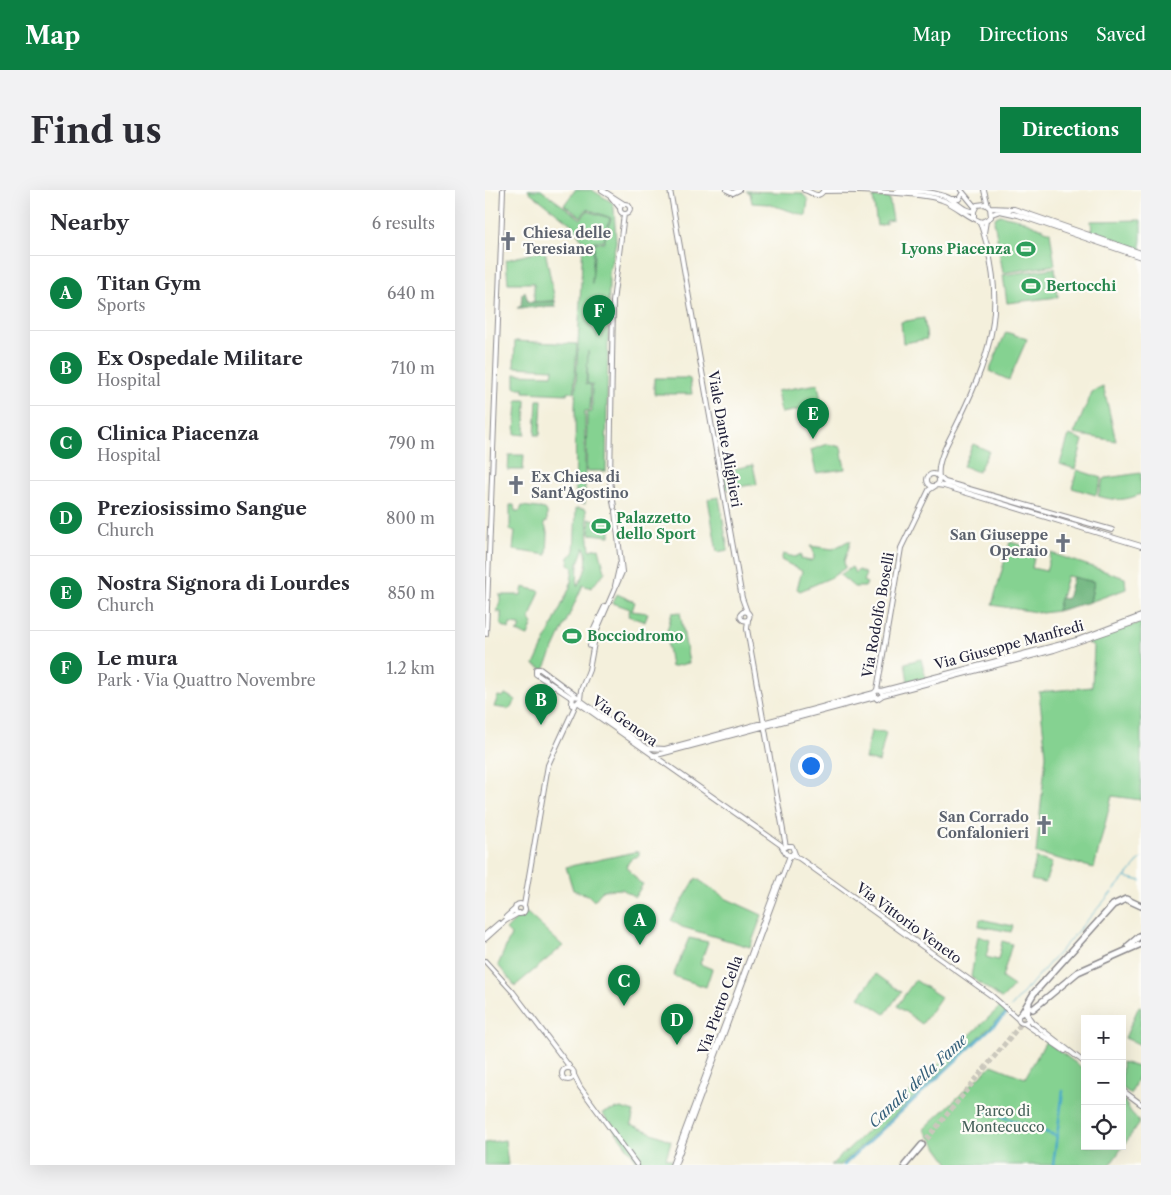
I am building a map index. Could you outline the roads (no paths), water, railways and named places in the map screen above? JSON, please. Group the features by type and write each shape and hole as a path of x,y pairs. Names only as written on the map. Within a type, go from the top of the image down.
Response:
{"main road":[{"path":"487,634 486,615 488,605 503,190"},
{"path":"602,190 628,205 630,209 622,212"},
{"name":"Viale Dante Alighieri","path":"670,190 742,598 747,612"},
{"path":"727,190 733,193 739,190"},
{"path":"807,190 815,195 823,190 854,190 931,197 948,202 980,222 995,283 993,328 983,364 938,469 927,478 929,490 936,486 939,477 938,469"},
{"path":"898,190 930,193 951,199 966,210 978,206 1014,209 1141,253"},
{"path":"974,217 984,190"},
{"path":"984,190 992,214"},
{"path":"951,199 961,198 961,191"},
{"path":"961,191 978,206"},
{"path":"609,195 622,212"},
{"path":"596,632 615,592 622,572 611,482 613,302 624,204"},
{"path":"984,238 987,222 992,214 1000,211 1018,214 1141,257"},
{"path":"980,222 987,222"},
{"path":"932,474 939,477 943,482 1141,546"},
{"path":"928,483 976,493 1112,530"},
{"name":"Via Rodolfo Boselli","path":"878,693 901,548 929,490"},
{"path":"615,592 620,552"},
{"path":"576,699 588,669 593,631 619,572"},
{"path":"606,604 612,597"},
{"name":"Viale Dante Alighieri","path":"742,598 742,613"},
{"path":"486,615 488,605"},
{"path":"747,629 750,617 747,612 742,613 741,617 747,629 787,848"},
{"name":"Via Giuseppe Manfredi","path":"666,751 1077,640 1141,616"},
{"path":"485,937 505,921 525,910 524,905 548,764 589,670 598,619"},
{"path":"743,620 748,620"},
{"name":"Via Giuseppe Manfredi","path":"878,693 1055,650 1141,620"},
{"path":"541,670 569,692 576,699 539,675 541,670"},
{"path":"569,692 579,689"},
{"name":"Via Genova","path":"576,699 663,760"},
{"name":"Via Genova","path":"576,699 654,752 666,751"},
{"name":"Via Giuseppe Manfredi","path":"654,752 764,725"},
{"path":"666,751 663,760 671,767 793,853"},
{"path":"654,752 671,767"},
{"path":"775,841 780,838 783,832"},
{"name":"Via Vittorio Veneto","path":"787,848 1013,1012"},
{"name":"Via Pietro Cella","path":"674,1165 784,866 787,848"},
{"name":"Via Pietro Cella","path":"674,1165 793,853"},
{"path":"485,937 515,909 527,886"},
{"path":"1024,1023 1030,1000 1113,904 1126,899 1141,906"},
{"path":"518,904 524,905"},
{"path":"515,909 519,913"},
{"path":"1033,1009 1061,984 1131,944 1141,935"},
{"path":"1101,960 1141,944"},
{"path":"485,961 513,992 559,1057 572,1068 576,1081 637,1165"},
{"path":"1013,1012 1025,1014 1032,1022 1081,1060"},
{"path":"1013,1012 1018,1019 1081,1060"},
{"path":"1018,1019 1025,1014"},
{"path":"559,1057 563,1071 563,1080 570,1079 576,1081"},
{"path":"563,1071 569,1066"},
{"path":"570,1079 573,1073"},
{"path":"1126,1093 1141,1104"},
{"path":"905,1165 922,1144"}],"waterway":[{"name":"Canale della Fame","path":"1011,1007 1141,859"},
{"path":"1125,877 1141,881"},
{"name":"Canale della Fame","path":"844,1165 1007,1013"},
{"path":"1053,1165 1063,1091"},
{"path":"986,1111 1057,1136"}],"tunnel":[{"path":"922,1145 1030,1013"}],"place":[{"name":"Chiesa delle Teresiane","path":"508,241"},
{"name":"Lyons Piacenza","path":"1026,249"},
{"name":"Bertocchi","path":"1031,286"},
{"name":"Le mura","path":"599,336"},
{"name":"Nostra Signora di Lourdes","path":"813,439"},
{"name":"Ex Chiesa di Sant'Agostino","path":"516,485"},
{"name":"Palazzetto dello Sport","path":"601,526"},
{"name":"San Giuseppe Operaio","path":"1063,543"},
{"name":"Bocciodromo","path":"572,636"},
{"name":"Ex Ospedale Militare","path":"541,725"},
{"name":"San Corrado Confalonieri","path":"1044,825"},
{"name":"Titan Gym","path":"640,945"},
{"name":"Clinica Piacenza","path":"624,1006"},
{"name":"Preziosissimo Sangue","path":"677,1045"}],"park label":[{"name":"Parco di Montecucco","path":"1003,1120"}]}
